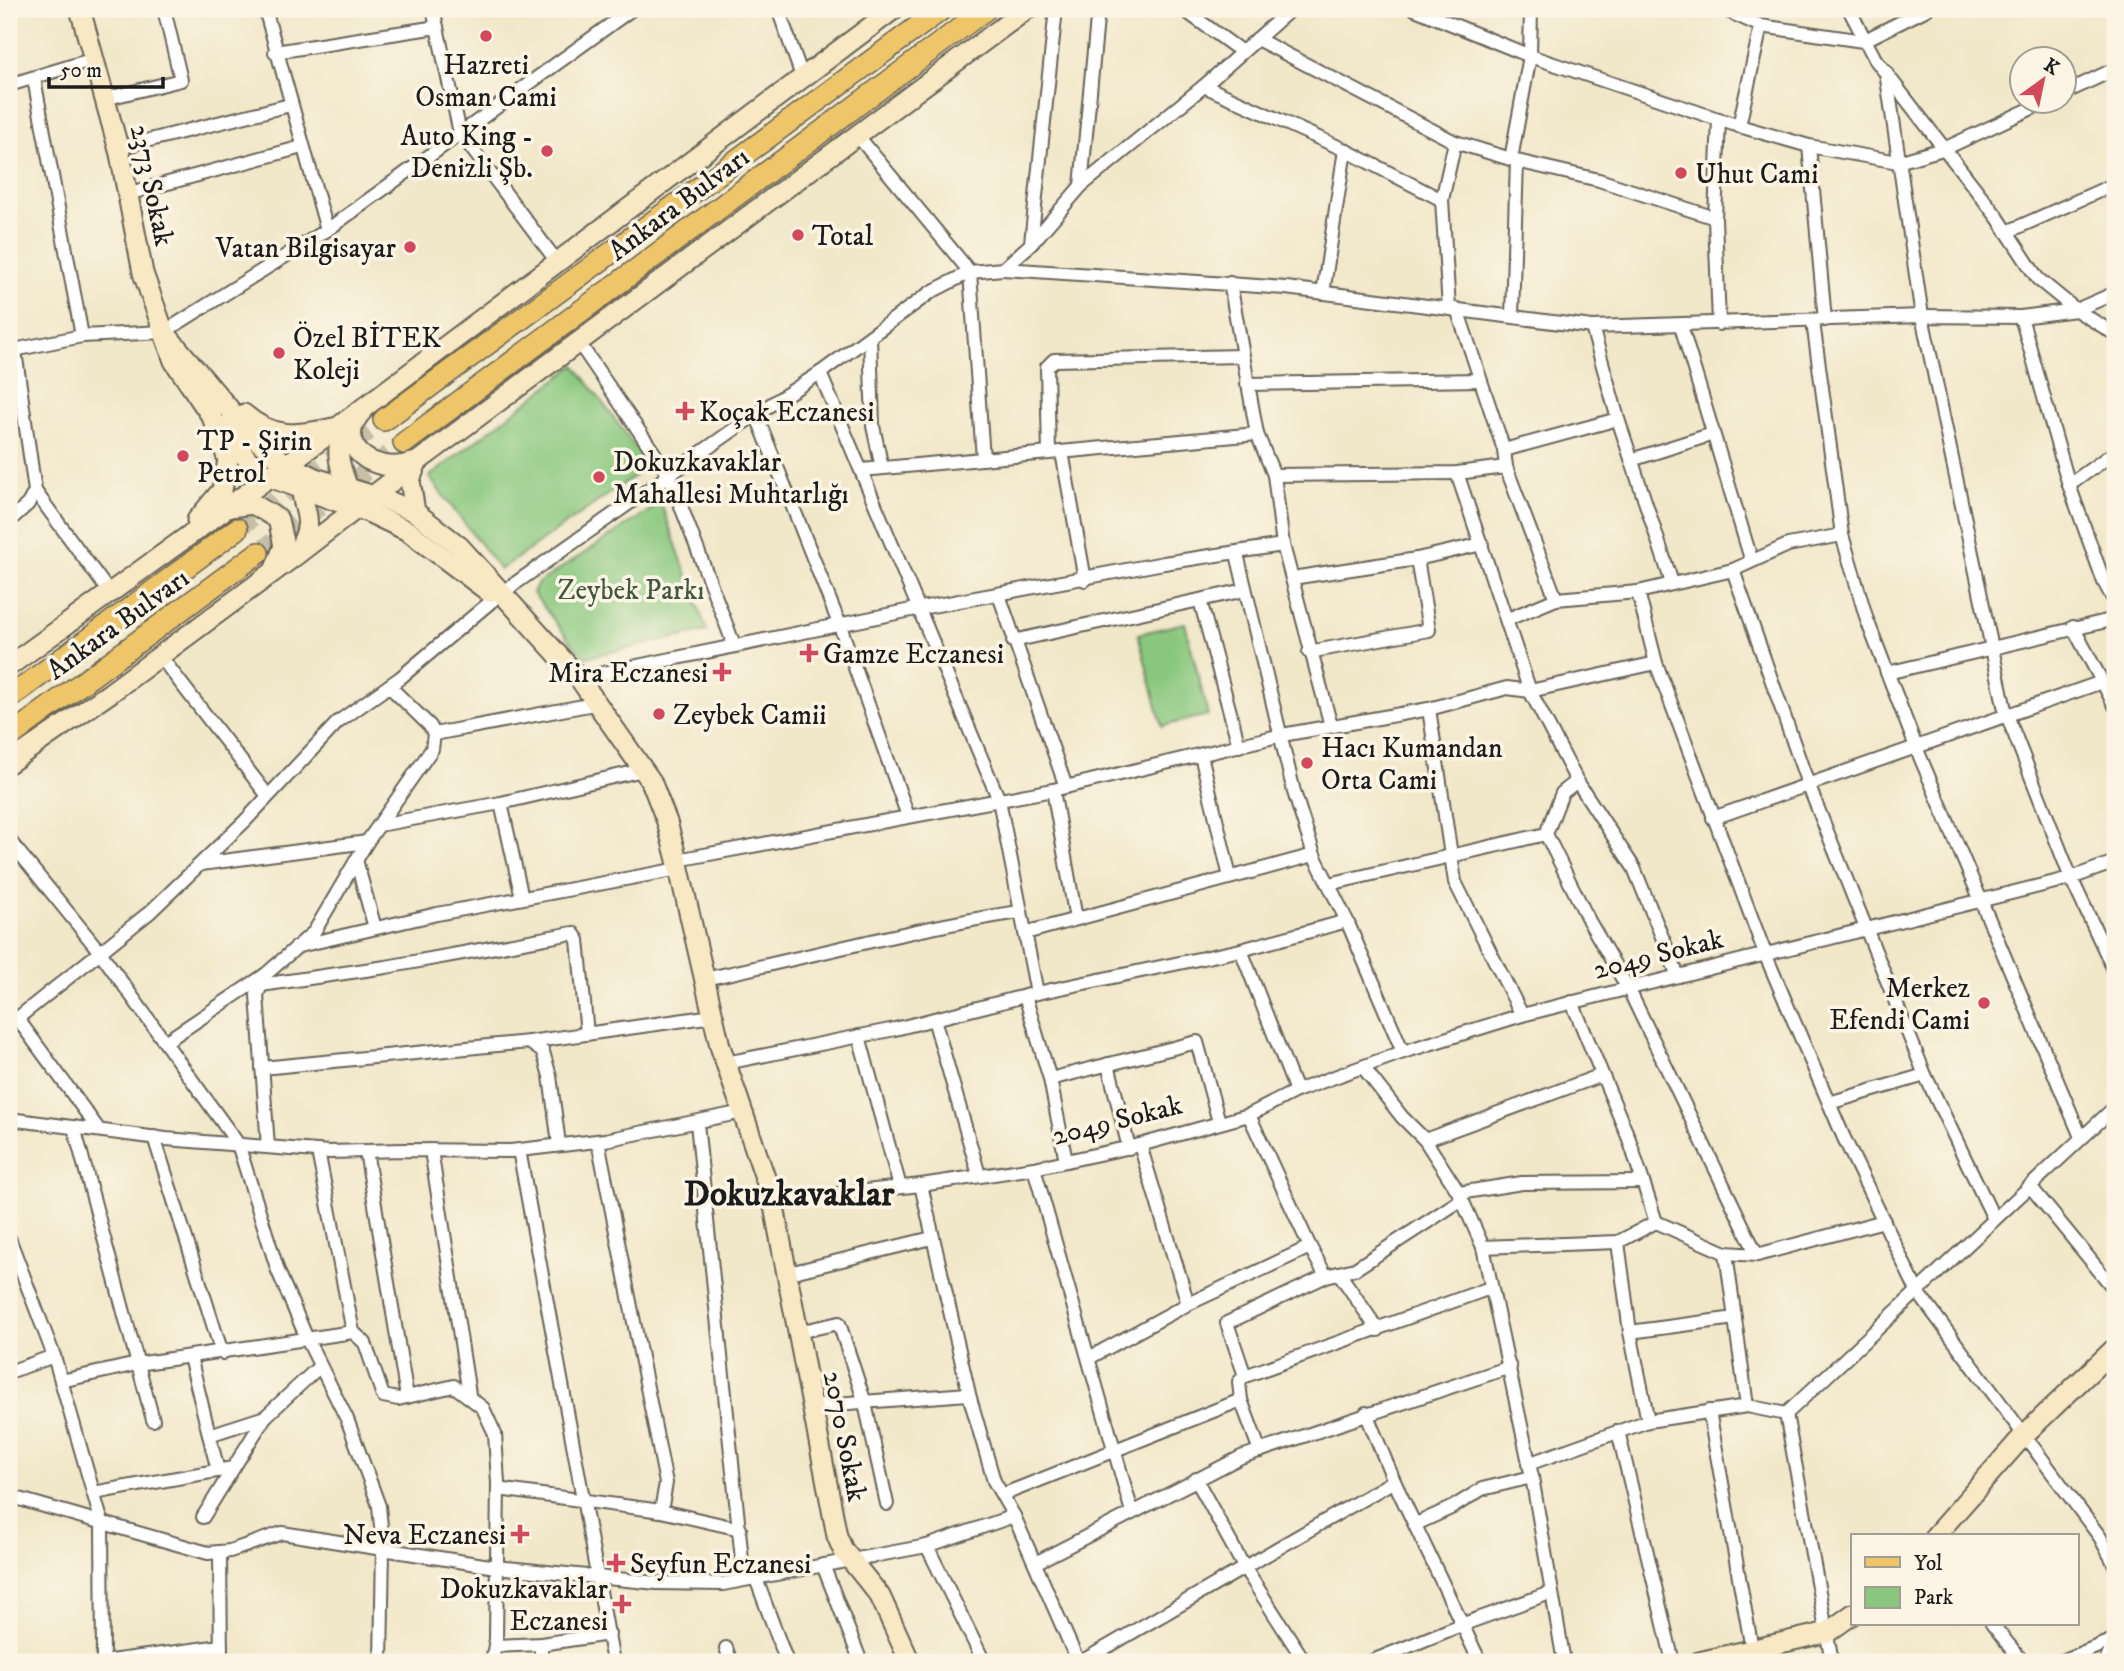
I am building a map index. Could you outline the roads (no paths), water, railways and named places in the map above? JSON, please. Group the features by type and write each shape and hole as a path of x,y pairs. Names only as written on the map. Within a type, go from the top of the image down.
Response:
{"main road":[{"name":"2373 Sokak","path":"80,9 118,148 143,273 174,361 199,395"},
{"path":"199,395 247,459 270,477 297,476 342,424 894,9"},
{"name":"Ankara Bulvarı","path":"384,420 942,9"},
{"name":"Ankara Bulvarı","path":"404,443 986,9"},
{"path":"9,763 160,656 1027,9"},
{"path":"164,332 223,396 267,430 299,434 342,424"},
{"path":"195,365 252,436 297,476 357,509 408,531 480,587 501,593"},
{"path":"181,540 222,490 227,476 228,460 221,436 199,395"},
{"path":"371,402 355,422 352,437 355,448 376,466 398,468 417,462"},
{"path":"342,424 337,446 338,462 357,509"},
{"path":"415,512 410,480 417,462"},
{"path":"296,555 308,533 308,510 297,476"},
{"path":"9,666 270,477 297,476 348,488 415,512 459,546 579,678 594,704 651,781 667,822 726,1063 773,1201"},
{"path":"227,507 253,503 278,519 284,546 274,571"},
{"name":"Ankara Bulvarı","path":"9,698 237,529"},
{"name":"Ankara Bulvarı","path":"9,737 258,553"},
{"name":"2070 Sokak","path":"773,1201 789,1273 810,1406 837,1536 850,1559 880,1595 909,1662"},
{"path":"1937,1534 2024,1435 2115,1348"},
{"path":"1699,1662 1828,1632 1851,1615"}],"street":[{"path":"104,99 181,80 164,9"},
{"path":"265,9 327,230"},
{"path":"433,9 460,133 558,263"},
{"path":"109,592 35,491 12,351 82,335 115,337 164,332 327,230 632,9"},
{"path":"778,9 803,79"},
{"path":"1031,244 1056,9"},
{"path":"1081,186 1098,9"},
{"path":"1183,9 1242,52"},
{"path":"1003,269 1031,244 1081,186 1204,86 1291,9"},
{"path":"1415,9 1530,56 1739,126 1809,146 1898,162 1946,148 2015,116"},
{"path":"1512,315 1514,160 1530,56 1531,9"},
{"path":"1723,9 1761,26 1863,41 1927,9"},
{"path":"1849,9 1863,41 1946,148 2038,279 2076,310 2115,334"},
{"path":"1739,126 1761,26"},
{"path":"275,52 437,27"},
{"path":"1257,39 1455,142 1514,160 1599,180 1715,218"},
{"path":"9,85 94,59"},
{"path":"2078,86 2115,69"},
{"path":"1886,72 1922,316 2007,715 2071,878 2115,972"},
{"path":"34,79 82,335"},
{"path":"1204,86 1345,150 1442,200"},
{"path":"118,148 290,105"},
{"path":"1719,119 1715,218 1719,324"},
{"path":"858,135 970,272 983,458"},
{"path":"1455,142 1442,200 1453,308 1504,450 1506,467 1556,599"},
{"path":"1809,146 1819,321 1842,535 1887,673 1916,747 2081,1137"},
{"path":"127,194 302,147"},
{"path":"1323,293 1345,150"},
{"path":"2007,232 2115,184"},
{"path":"99,1130 13,1022 150,912 268,796 338,722 389,686 501,593 756,414 820,373 931,292 970,272 1003,269 1230,283 1512,315 1592,327 1922,316 2021,317 2076,310 2115,293"},
{"path":"1230,283 1257,434 1274,475 1283,545 1309,652 1331,726"},
{"path":"2021,317 2069,485 2104,582 2115,602"},
{"path":"1681,326 1751,559"},
{"path":"1592,327 1618,419 1672,583"},
{"path":"870,337 873,426 882,468"},
{"path":"579,343 669,475 734,645"},
{"path":"1085,580 1055,452 1047,367 1054,360 1241,356"},
{"path":"820,373 921,608 999,800 1025,933 1031,995 1066,1161"},
{"path":"1247,383 1480,380"},
{"path":"756,414 840,626 908,816"},
{"path":"1504,450 1618,419"},
{"path":"862,470 1257,434"},
{"path":"1631,460 1713,434"},
{"path":"2069,485 2115,452"},
{"path":"1274,475 1457,473 1506,467"},
{"path":"1457,473 1508,618 1530,691 1577,781 1634,869 1678,976"},
{"path":"9,521 28,504 35,491"},
{"path":"1508,618 1556,599 1638,592 1733,570 1751,559 1788,545 1842,535"},
{"path":"1292,578 1418,559 1482,544"},
{"path":"579,678 921,608 1085,580 1164,563 1283,545"},
{"path":"1237,554 1294,792 1314,855 1347,921 1403,1052"},
{"path":"1309,652 1429,630 1418,559"},
{"path":"1733,570 1808,784 1925,1075 1994,1219"},
{"path":"2104,582 2115,575"},
{"path":"1013,641 1245,590"},
{"path":"1638,592 1656,663 1766,956 1829,1103 1917,1291 2100,1537 2115,1565"},
{"path":"999,595 1060,788 1076,919"},
{"path":"1200,600 1239,746"},
{"path":"1887,673 2115,619"},
{"path":"2073,627 2115,706"},
{"path":"160,656 268,796"},
{"path":"295,947 908,816 1060,788 1282,735 1430,709 1507,688 1530,691 1656,663"},
{"path":"1713,818 2102,682"},
{"path":"165,1042 263,980 314,932 367,842 432,749 434,734 430,726 389,686"},
{"path":"434,734 594,704"},
{"path":"1430,709 1455,882 1522,1015"},
{"path":"1201,755 1230,877"},
{"path":"379,825 501,803 643,770"},
{"path":"1577,781 1562,793 1546,834 1589,921 1629,990 1757,1255"},
{"path":"501,803 522,898"},
{"path":"1329,884 1546,834"},
{"path":"9,840 100,952 238,1144 259,1217 308,1341 347,1419 379,1506 383,1547 381,1662"},
{"path":"200,864 367,842"},
{"path":"1025,933 1314,855"},
{"path":"356,860 376,928"},
{"name":"2049 Sokak","path":"773,1201 921,1185 1034,1168 1135,1146 1249,1115 1297,1091 1403,1052 1522,1015 2071,878 2115,862"},
{"path":"704,979 838,951 950,922 1019,912"},
{"path":"726,1063 859,1036 1031,995 1241,950 1347,921"},
{"path":"263,980 386,967 573,933 578,940 587,1034"},
{"path":"1241,950 1297,1091"},
{"path":"263,980 257,995 268,1147"},
{"path":"1572,1002 1629,1139 1656,1222 1726,1253 1757,1255 1884,1221"},
{"path":"262,1068 529,1042 713,1016"},
{"path":"934,1019 979,1175"},
{"path":"859,1036 900,1187"},
{"path":"529,1042 543,1052 547,1064 559,1144"},
{"path":"1050,1079 1196,1042 1219,1122"},
{"path":"1108,1064 1188,1304"},
{"path":"1363,1067 1402,1117 1425,1140 1460,1196 1483,1247 1532,1477 1563,1662"},
{"path":"1425,1140 1602,1075"},
{"path":"1829,1103 1925,1075"},
{"path":"1786,1414 2115,1107"},
{"path":"9,1119 154,1137 318,1152 519,1150 598,1141 743,1112"},
{"path":"1249,1115 1310,1247 1378,1330"},
{"path":"697,1123 740,1529 750,1577 787,1662"},
{"path":"74,1127 153,1420"},
{"path":"154,1137 222,1353"},
{"path":"598,1141 666,1483 661,1511"},
{"path":"430,1150 469,1394"},
{"path":"519,1150 600,1578 613,1662"},
{"path":"366,1151 407,1397"},
{"path":"318,1152 353,1332 365,1343 383,1396 407,1397 454,1386 469,1394 483,1408 495,1434 498,1489 495,1646 492,1662"},
{"path":"1034,1168 1132,1512"},
{"path":"1245,1376 1227,1323 1333,1275 1355,1269 1460,1196 1522,1183 1642,1182"},
{"path":"921,1185 968,1394 994,1481 1014,1516 1080,1662 1394,1481"},
{"path":"2030,1186 2115,1290"},
{"path":"1483,1247 1618,1242 1656,1222"},
{"path":"9,1238 54,1356 102,1523 103,1662 221,1646"},
{"path":"789,1273 932,1238"},
{"path":"1618,1242 1630,1332 1648,1421"},
{"path":"1089,1358 1188,1304 1310,1247"},
{"path":"1726,1253 1747,1406"},
{"path":"1260,1451 1241,1399 1239,1382 1245,1376 1490,1288"},
{"path":"1630,1332 1735,1318"},
{"path":"798,1332 839,1323 864,1403 887,1504"},
{"path":"61,1381 137,1364 308,1341 353,1332"},
{"path":"9,1372 54,1356"},
{"path":"190,1357 218,1471"},
{"path":"203,1517 265,1417 320,1366"},
{"path":"1035,1563 1196,1479 1260,1451 1366,1413 1510,1367"},
{"path":"810,1406 968,1394"},
{"path":"1002,1495 1241,1399"},
{"path":"1528,1464 1648,1421 1747,1406 1786,1414"},
{"path":"1709,1411 1752,1649"},
{"path":"1366,1413 1394,1481 1480,1662"},
{"path":"1786,1414 1832,1662"},
{"path":"209,1435 265,1417"},
{"path":"1618,1431 1673,1662"},
{"path":"93,1493 233,1468"},
{"path":"1416,1524 1482,1489 1532,1477"},
{"path":"1196,1479 1244,1567 1305,1662"},
{"path":"498,1489 661,1511 740,1529"},
{"path":"9,1496 208,1553 220,1552 282,1533 496,1567 600,1578 710,1584 927,1546 1014,1516"},
{"path":"927,1546 984,1662"},
{"path":"220,1552 221,1662"},
{"path":"823,1565 861,1662"},
{"path":"1370,1662 1550,1593"},
{"path":"1994,1626 2023,1662"},
{"path":"495,1646 541,1644 609,1634"},
{"path":"2060,1662 2115,1639"},
{"path":"2106,1662 2115,1639"},
{"path":"541,1644 541,1662"},
{"path":"726,1648 731,1662"}],"tunnel":[{"path":"237,529 384,420"},
{"path":"258,553 404,443"}],"place":[{"name":"Hazreti Osman Cami","path":"486,36"},
{"name":"Auto King - Denizli Şb.","path":"547,151"},
{"name":"Uhut Cami","path":"1681,173"},
{"name":"Total","path":"798,235"},
{"name":"Vatan Bilgisayar","path":"410,247"},
{"name":"Özel BİTEK Koleji","path":"279,353"},
{"name":"Koçak Eczanesi","path":"685,411"},
{"name":"TP - Şirin Petrol","path":"183,456"},
{"name":"Dokuzkavaklar Mahallesi Muhtarlığı","path":"599,477"},
{"name":"Gamze Eczanesi","path":"809,653"},
{"name":"Mira Eczanesi","path":"722,672"},
{"name":"Zeybek Camii","path":"659,714"},
{"name":"Hacı Kumandan Orta Cami","path":"1307,763"},
{"name":"Merkez Efendi Cami","path":"1984,1003"},
{"name":"Neva Eczanesi","path":"520,1534"},
{"name":"Seyfun Eczanesi","path":"616,1563"},
{"name":"Dokuzkavaklar Eczanesi","path":"622,1604"}],"district":[{"name":"Dokuzkavaklar","path":"789,1193"}],"park label":[{"name":"Zeybek Parkı","path":"631,589"}]}
